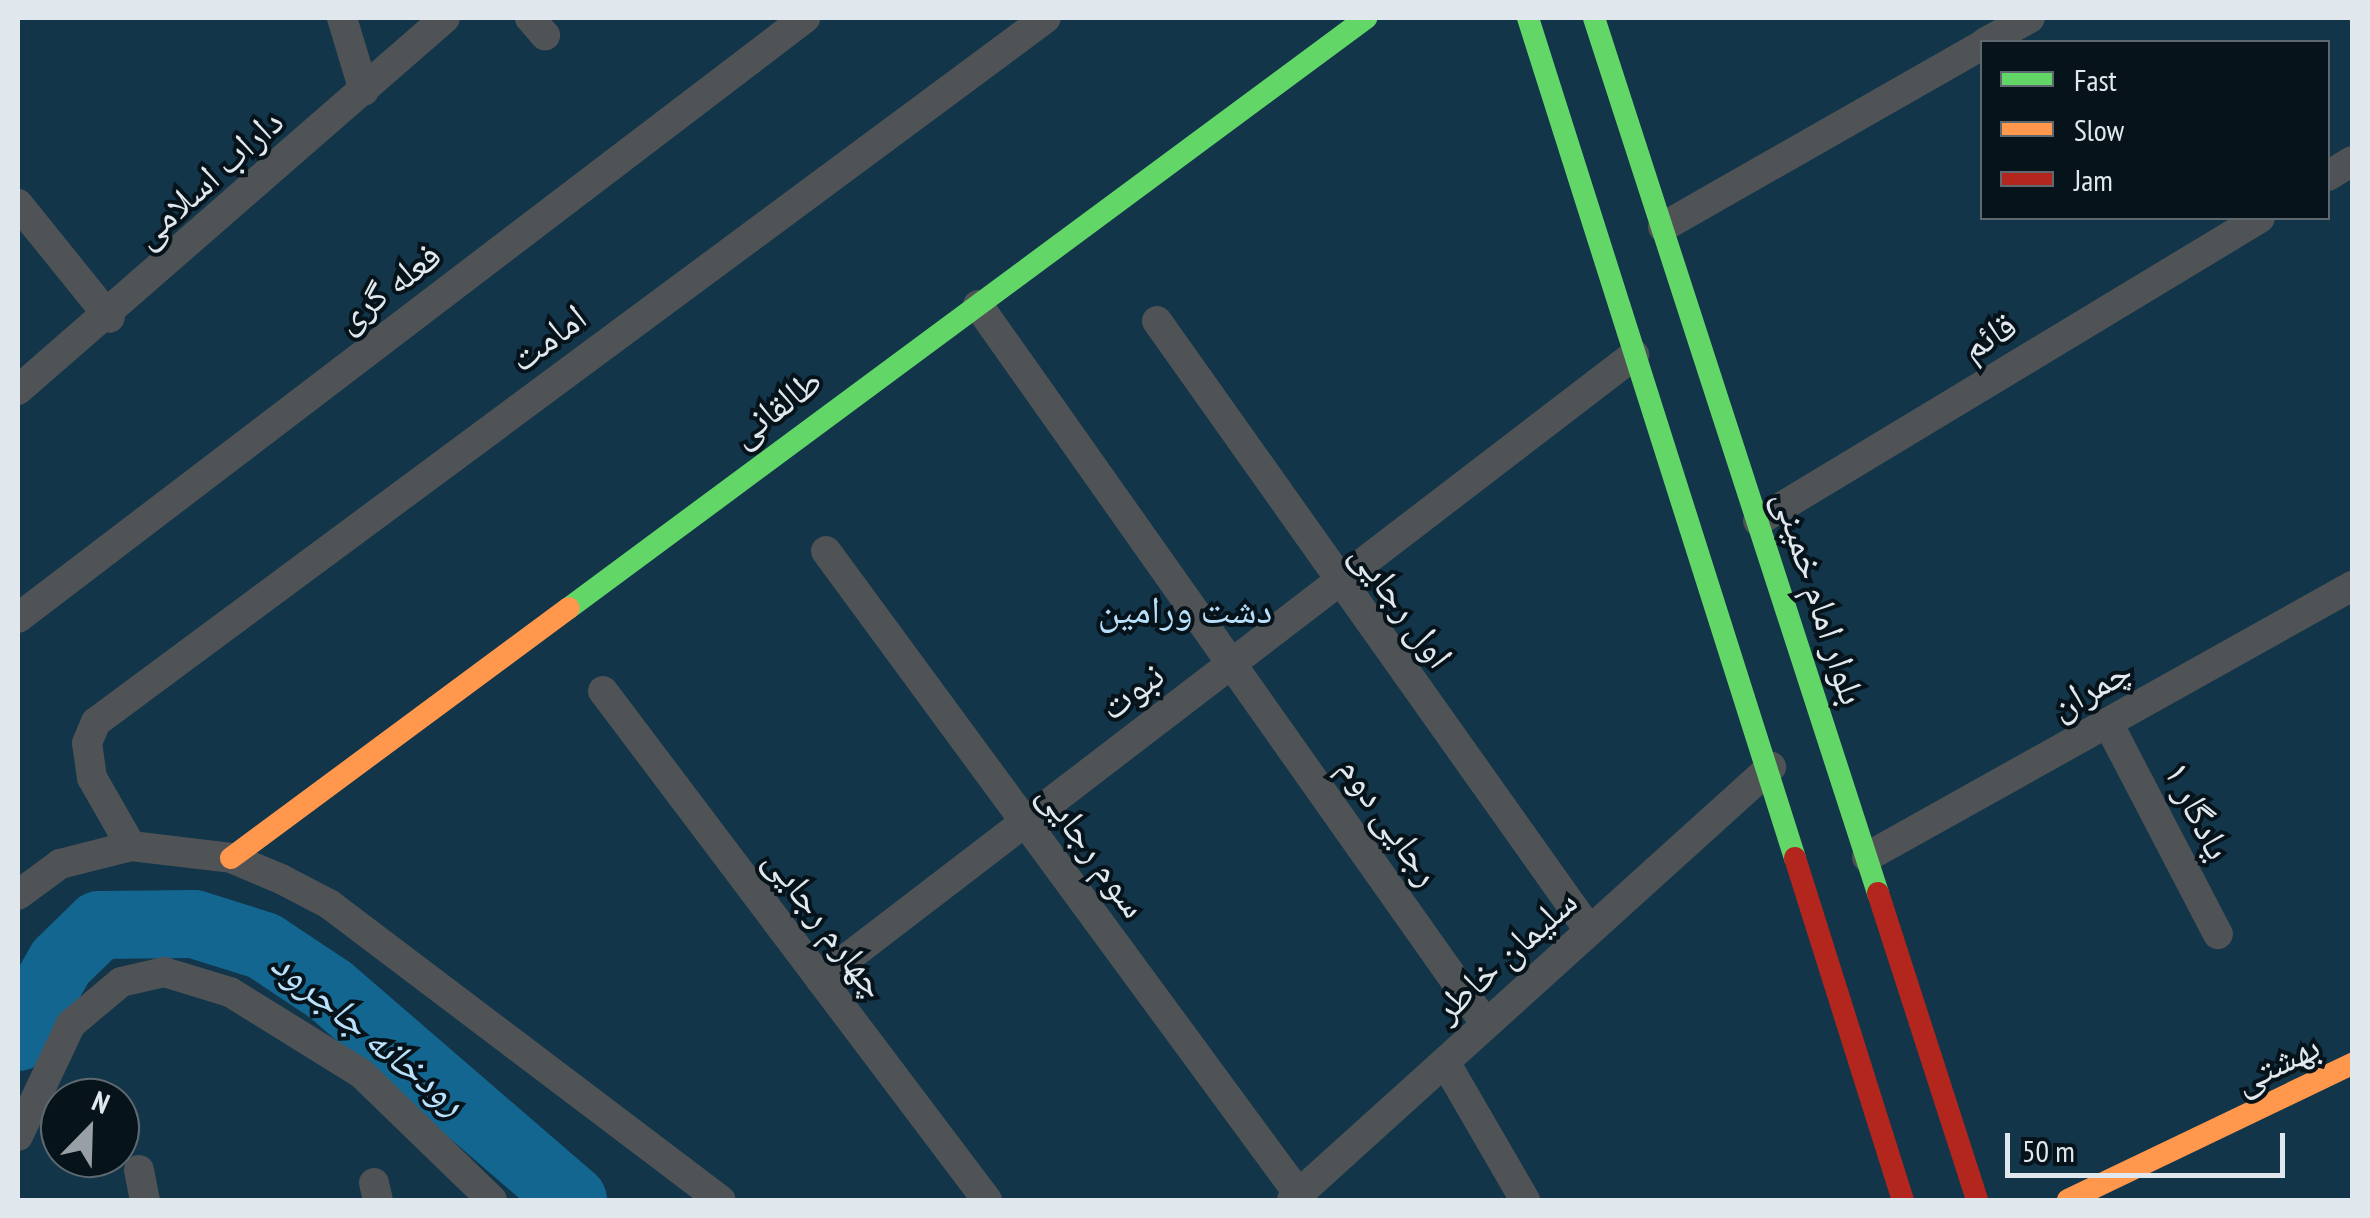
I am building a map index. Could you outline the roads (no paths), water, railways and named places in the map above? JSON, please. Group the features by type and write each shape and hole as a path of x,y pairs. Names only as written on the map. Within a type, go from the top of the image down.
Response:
{"main road":[{"name":"طالقانی","path":"232,858 1366,18"},
{"path":"1528,18 1606,254 1634,355 1771,767 1903,1200"},
{"name":"بلوار امام خمینی","path":"1594,18 1977,1200"},
{"path":"1606,254 1662,227"},
{"name":"بهشتی","path":"2068,1200 2352,1064"}],"street":[{"path":"342,18 364,91"},
{"name":"داراب اسلامی","path":"18,390 110,318 446,18"},
{"name":"فعله گری","path":"18,618 805,18"},
{"name":"امامت","path":"131,846 92,778 87,743 96,722 1046,18"},
{"path":"1991,40 2030,18"},
{"path":"1662,227 1980,46"},
{"path":"2330,175 2352,161"},
{"path":"18,204 110,318"},
{"name":"قائم","path":"1758,521 2257,220"},
{"name":"رجایی دوم","path":"978,305 1485,1023"},
{"name":"اول رجایی","path":"1157,321 1338,582 1589,930"},
{"name":"نبوت","path":"820,980 1634,355"},
{"name":"سوم رجایی","path":"826,551 1298,1198"},
{"name":"چمران","path":"1867,857 2352,586"},
{"name":"چهارم رجایی","path":"603,691 986,1200"},
{"name":"یادگار ۱","path":"2108,723 2218,934"},
{"name":"سلیمان خاطر","path":"1298,1198 1485,1023 1771,767"},
{"path":"18,895 60,864 131,846 232,858 329,904 721,1200"},
{"path":"18,1136 71,1024 122,982 164,972 230,992 362,1074 492,1200"},
{"path":"1445,1062 1525,1200"}],"waterway":[{"name":"رودخانه جاجرود","path":"18,1037 61,962 99,925 194,924 264,946 330,990 573,1200"}],"park label":[{"name":"دشت ورامین","path":"1185,609"}]}
